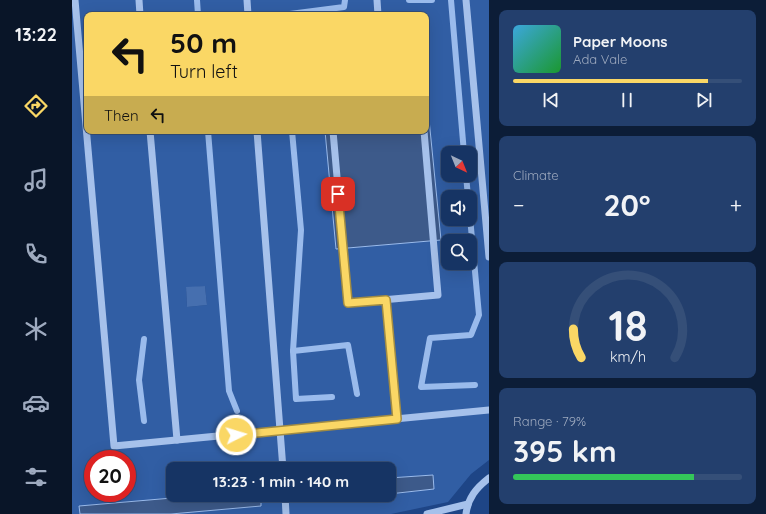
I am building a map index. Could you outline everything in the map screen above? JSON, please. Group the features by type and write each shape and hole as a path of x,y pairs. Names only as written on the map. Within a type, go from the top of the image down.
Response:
{"lane":[{"path":"75,0 84,103"},
{"path":"139,0 140,12"},
{"path":"247,0 248,12"},
{"path":"377,0 378,12"},
{"path":"466,0 489,257"},
{"path":"87,134 114,446 489,410"},
{"path":"150,134 177,440"},
{"path":"257,134 282,462"},
{"path":"333,134 348,303 438,295 424,134"},
{"path":"386,300 397,419"},
{"path":"466,514 468,504 476,488 489,478"},
{"path":"285,502 286,514"},
{"path":"427,514 468,504"}],"shaded area":[{"path":"72,0 489,0 489,460 471,474 448,502 391,514 171,514 261,506 261,502 396,502 396,493 434,489 433,475 396,478 396,462 166,462 166,499 136,501 136,450 84,450 84,502 126,502 79,506 80,514 72,514","holes":["205,286 207,305 187,307 186,288"]},
{"path":"429,119 441,240 336,249 325,134 429,134"},
{"path":"433,475 434,489 396,493 396,478"},
{"path":"166,499 166,502 261,502 261,506 171,514 80,514 79,506"}],"building":[{"path":"205,286 207,305 187,307 186,287"}],"waterway":[{"path":"197,0 198,12"},
{"path":"305,12 344,7 345,0"},
{"path":"409,0 432,0"},
{"path":"451,0 463,146"},
{"path":"208,134 229,391 237,411"},
{"path":"292,134 301,230 293,351 296,399 332,397"},
{"path":"467,182 467,190"},
{"path":"471,226 479,315 471,335 430,338 421,387 475,385"},
{"path":"144,339 139,380 144,421"},
{"path":"293,351 348,345 357,394"}],"route":[{"path":"236,435 397,419 386,300 348,303 338,194"}]}
